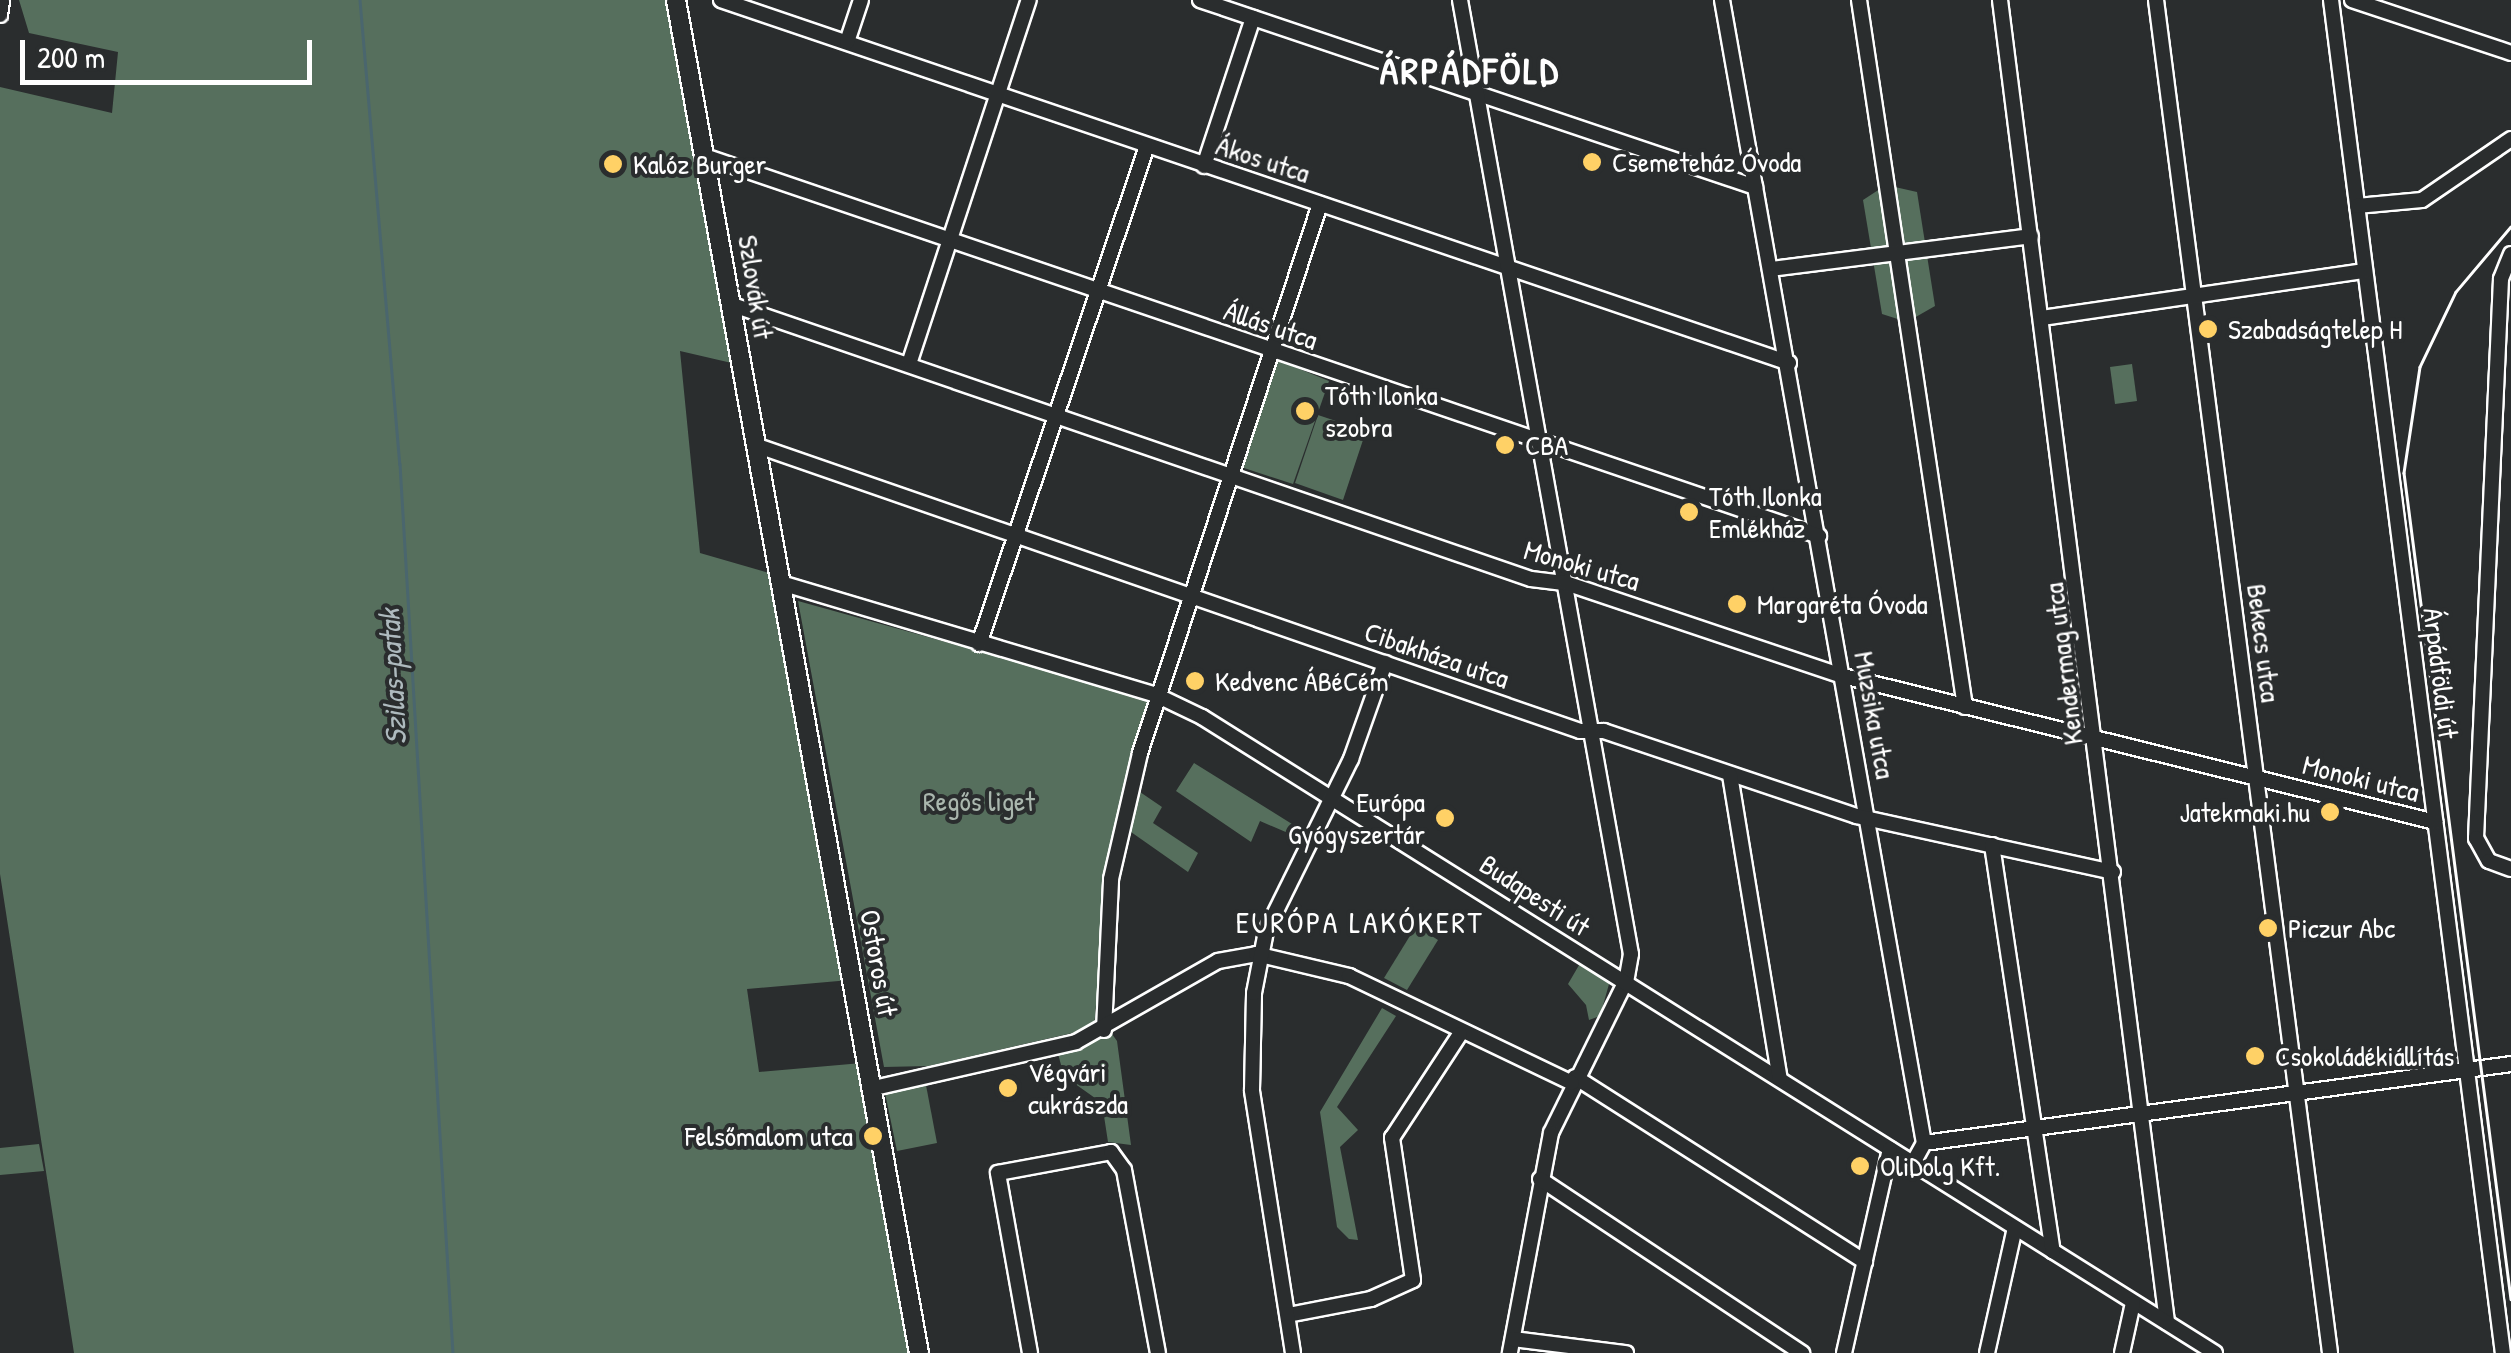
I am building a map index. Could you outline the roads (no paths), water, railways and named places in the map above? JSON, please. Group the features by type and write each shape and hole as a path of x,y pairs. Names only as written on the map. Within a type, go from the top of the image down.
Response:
{"main road":[{"name":"Szlovák út","path":"676,0 780,584"},
{"name":"Ostoros út","path":"780,584 919,1353"}],"street":[{"name":"Ákos utca","path":"721,0 1789,362"},
{"path":"847,42 861,0"},
{"path":"910,362 1029,0"},
{"path":"1200,0 1755,187"},
{"path":"1460,0 1630,954 1626,981 1574,1080 1540,1179 1512,1346 1626,1353"},
{"name":"Muzsika utca","path":"1722,0 1924,1143"},
{"path":"1859,0 1964,707"},
{"name":"Kendermag utca","path":"2000,0 2097,738 2167,1322"},
{"name":"Bekecs utca","path":"2156,0 2330,1353"},
{"name":"Árpádföldi út","path":"2331,0 2503,1353"},
{"path":"2352,0 2511,52"},
{"path":"1204,166 1253,18"},
{"path":"2358,206 2422,200 2511,138"},
{"path":"979,644 1147,146"},
{"name":"Állás utca","path":"707,157 1539,446 1819,536"},
{"path":"1104,1030 1111,879 1156,695 1320,204"},
{"path":"1771,269 2031,236"},
{"path":"2510,255 2501,279 2476,838 2489,861 2511,870"},
{"path":"2042,318 2366,271"},
{"name":"Monoki utca","path":"730,304 910,362 1531,578 1566,583 1843,676 2435,822"},
{"name":"Cibakháza utca","path":"754,445 1385,663 1730,775 1867,816 2113,872"},
{"name":"Budapesti út","path":"780,584 1156,695 1332,797 2215,1353"},
{"path":"1293,1353 1252,1090 1249,1042 1261,957 1282,894 1332,797 1385,663"},
{"path":"1730,775 1780,1079"},
{"path":"1992,845 2053,1250"},
{"path":"874,1088 1053,1049 1104,1030 1218,962 1261,957 1350,976 1460,1034 1574,1080 1865,1262"},
{"path":"1288,1315 1371,1299 1413,1280 1392,1138 1460,1034"},
{"path":"1913,1164 1924,1143 2507,1062"},
{"path":"1844,1353 1890,1149"},
{"path":"1030,1353 998,1172 1110,1152 1124,1170 1158,1353"},
{"path":"1540,1179 1802,1353"},
{"path":"1986,1353 2015,1228"},
{"path":"2122,1353 2134,1302"}],"waterway":[{"name":"Szilas-patak","path":"360,0 400,464 453,1353"}],"tram line":[{"path":"2511,227 2456,292 2420,367 2404,473 2511,1299"}],"place":[{"name":"Csemeteház Óvoda","path":"1592,162"},
{"name":"Kalóz Burger","path":"613,164"},
{"name":"Szabadságtelep H","path":"2208,329"},
{"name":"Tóth Ilonka szobra","path":"1305,411"},
{"name":"CBA","path":"1505,445"},
{"name":"Tóth Ilonka Emlékház","path":"1689,512"},
{"name":"Margaréta Óvoda","path":"1737,604"},
{"name":"Kedvenc ÁBéCém","path":"1195,681"},
{"name":"Jatekmaki.hu","path":"2330,812"},
{"name":"Európa Gyógyszertár","path":"1445,818"},
{"name":"Piczur Abc","path":"2268,928"},
{"name":"Csokoládékiállítás","path":"2255,1056"},
{"name":"Végvári cukrászda","path":"1008,1088"},
{"name":"Felsőmalom utca","path":"873,1136"},
{"name":"OliDolg Kft.","path":"1860,1166"}],"district":[{"name":"ÁRPÁDFÖLD","path":"1470,71"},
{"name":"EURÓPA LAKÓKERT","path":"1360,922"}],"park label":[{"name":"Regős liget","path":"979,801"}]}
